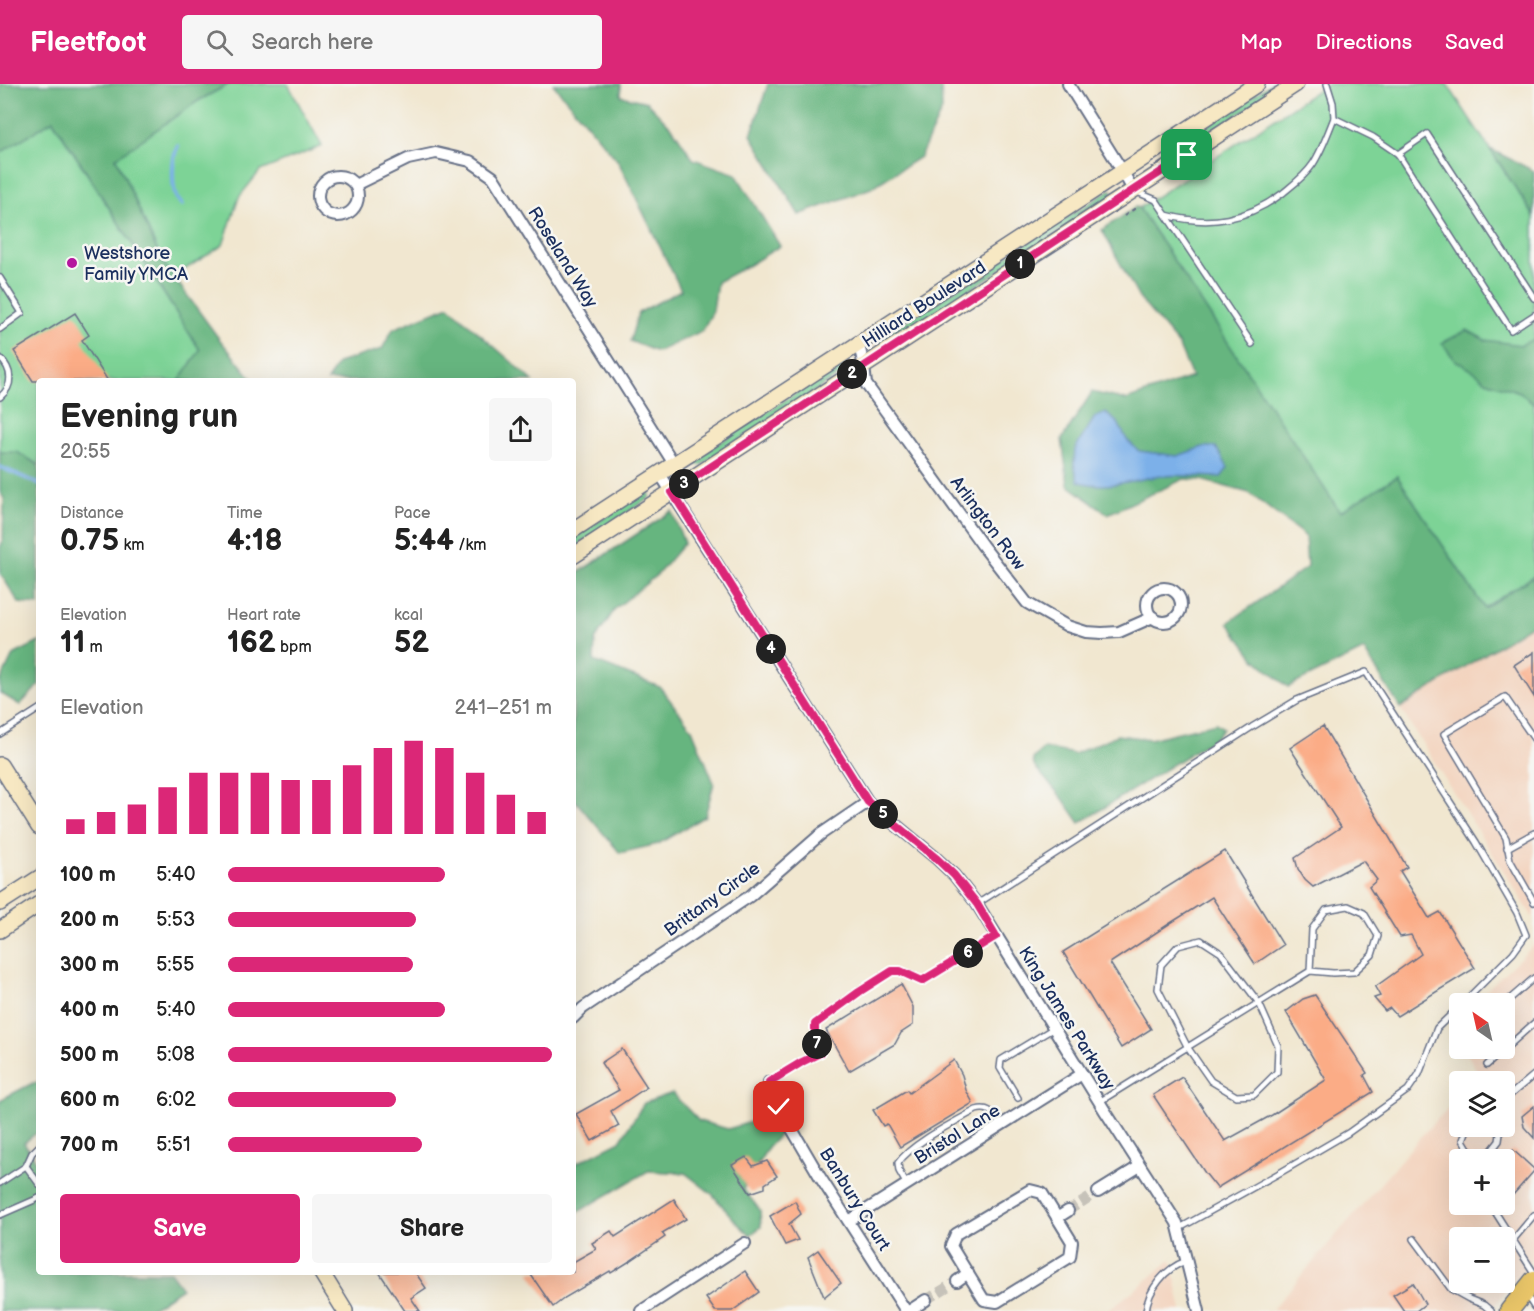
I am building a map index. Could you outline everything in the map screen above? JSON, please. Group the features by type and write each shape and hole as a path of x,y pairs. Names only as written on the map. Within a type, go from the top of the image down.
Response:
{"main road":[{"name":"Hilliard Boulevard","path":"576,528 1257,84"},
{"name":"Hilliard Boulevard","path":"576,554 1296,84"},
{"path":"0,765 36,822"},
{"path":"0,903 36,880"},
{"path":"0,930 36,906"},
{"path":"323,1275 345,1311"},
{"path":"1509,1311 1531,1293"}],"street":[{"path":"1068,84 1133,190"},
{"name":"Roseland Way","path":"355,185 408,159 436,153 470,161 493,177 686,483"},
{"name":"Arlington Row","path":"859,345 866,384 982,545 1027,603 1067,626 1094,633 1119,632 1153,617"},
{"name":"King James Parkway","path":"660,474 868,802 936,858 954,875 977,904 1099,1102 1177,1222 1199,1311"},
{"name":"Brittany Circle","path":"576,1015 750,896 821,834 868,802"},
{"name":"Bristol Lane","path":"849,1221 1082,1074"},
{"name":"Banbury Court","path":"769,1082 779,1107 820,1177 908,1311"},
{"path":"1098,1192 1140,1166"},
{"path":"1030,1190 1042,1192 1058,1218 1072,1242 1070,1257 997,1302 984,1299 951,1246 956,1234 1030,1190"},
{"path":"1058,1218 1068,1211"},
{"path":"642,1311 745,1243"},
{"path":"957,1281 968,1274"},
{"path":"908,1311 926,1300"}],"lane":[{"path":"1166,215 1207,221 1241,216 1260,208 1296,183 1312,165 1335,118 1327,84"},
{"path":"1335,118 1373,137 1398,154 1511,330 1534,315"},
{"path":"1398,154 1427,134 1534,298"},
{"path":"1133,190 1156,200 1252,344"},
{"path":"0,278 22,314 0,329"},
{"path":"0,358 7,364 10,371 8,387 0,397"},
{"path":"977,904 1297,700 1366,672 1476,842 1517,913 1526,935 1513,953 1473,993"},
{"path":"1534,739 1505,697 1444,734 1506,838 1510,860 1534,902"},
{"path":"0,734 36,711"},
{"path":"1507,848 1534,833"},
{"path":"1099,1102 1310,971 1354,972 1372,955 1378,936 1364,913 1348,906 1326,910 1312,929 1310,971"},
{"name":"Banbury Court","path":"769,1082 820,1053 815,1037 815,1024 859,992 892,971 900,971 922,981 996,936"},
{"path":"1201,940 1221,953 1259,1003 1278,1046 1277,1072 1254,1095 1236,1096 1211,1081 1188,1048 1158,989 1161,965 1178,946 1201,940"},
{"path":"1515,994 1534,978"},
{"path":"1178,1229 1348,1133 1407,1090 1419,1074 1437,1028 1449,1016"},
{"path":"1487,1065 1534,1023"},
{"path":"1018,1098 1000,1068 1001,1060 1054,1028"},
{"path":"1515,1091 1534,1075"},
{"path":"908,1185 899,1171 898,1163 905,1153 976,1110 983,1108 990,1110 1001,1125"},
{"path":"0,1183 26,1166 36,1149"},
{"path":"26,1166 36,1180"},
{"path":"0,1215 36,1199"},
{"path":"1515,1238 1534,1215"},
{"path":"1414,1239 1451,1289 1484,1305 1491,1311"},
{"path":"1515,1243 1534,1273"},
{"path":"1146,1311 1147,1301 1166,1273 1175,1264 1186,1261"}],"path":[{"path":"1124,216 1137,207"}],"shaded area":[{"path":"1534,623 1534,919 1400,708"},
{"path":"1534,945 1534,1256 1515,1280 1515,1227 1449,1227 1449,1293 1504,1293 1490,1311 1271,1311 1424,1133 1449,1107 1449,1137 1515,1137 1515,1071 1478,1071 1470,1059 1515,1059 1515,993 1484,993"},
{"path":"1171,1259 1182,1311 1107,1311 1151,1277"}],"green space":[{"path":"0,84 229,84 198,101 116,158 162,261 220,340 252,378 181,378 200,350 53,120 0,153"},
{"path":"229,84 288,84 322,146 260,171 239,197 223,245 173,277 162,261 116,157 198,101"},
{"path":"553,84 621,84 621,96 647,102 674,130 693,159 736,174 780,246 717,282 713,311 702,331 657,352 630,341 638,313 681,290 618,161"},
{"path":"768,84 941,84 942,110 920,157 871,188 799,215 751,135"},
{"path":"1271,84 1285,84 1152,170 1156,159"},
{"path":"1327,84 1447,84 1534,216 1534,576 1484,608 1397,476 1340,513 1139,208"},
{"name":"Westshore Family YMCA","path":"52,119 218,378 36,378 36,517 0,461 0,153"},
{"path":"1490,149 1534,171 1534,216"},
{"path":"1110,190 1113,194 1110,198 885,345 880,343 882,337"},
{"path":"1136,207 1139,208 1340,512 1397,476 1484,608 1534,576 1534,623 1400,708 1364,650 1288,687 1255,659 1228,623 1307,567 1305,536 1249,493 1201,480 1184,479 1108,514 1068,485 1062,439 1092,392 1126,400 1192,377 1178,344 1139,298 1102,230"},
{"path":"449,306 530,378 329,378 338,363 382,349 393,329"},
{"path":"1467,330 1485,340 1521,345 1534,339 1534,405 1520,392 1486,381 1455,360 1442,343"},
{"path":"841,364 847,368 844,372 701,465 695,464 694,459"},
{"path":"0,452 17,452 36,463 36,605 19,603 0,573 4,499 0,492"},
{"path":"644,492 649,493 648,499 576,546 576,536"},
{"path":"672,511 684,543 658,574 615,609 595,640 594,661 660,687 692,729 714,783 705,816 658,844 620,853 576,802 576,574"},
{"path":"36,644 36,688 20,705 0,693 0,682 13,655"},
{"path":"1216,723 1223,728 1215,738 1080,823 1063,799 1034,766 1033,759 1044,748 1074,754 1117,735 1150,739"},
{"path":"36,1082 36,1133 24,1143 36,1161 36,1275 172,1275 182,1288 147,1311 0,1311 0,1100"},
{"path":"672,1093 699,1121 728,1129 764,1118 784,1130 768,1147 743,1189 760,1210 761,1227 750,1235 712,1194 685,1173 648,1171 576,1213 576,1163 620,1141 644,1103"}],"water":[{"path":"1106,413 1118,423 1127,440 1139,451 1177,456 1203,447 1216,447 1228,468 1221,477 1168,475 1109,485 1078,481 1074,464 1075,449 1095,417"}],"building":[{"path":"75,313 89,335 82,340 106,378 36,378 36,381 33,381 14,351"},
{"path":"1534,652 1534,697 1514,665"},
{"path":"1323,726 1407,867 1400,871 1429,918 1440,912 1475,968 1397,1016 1390,1008 1385,1011 1374,998 1380,996 1375,987 1421,954 1411,935 1400,937 1369,887 1377,880 1363,861 1313,887 1298,869 1295,858 1341,827 1290,748"},
{"path":"1225,851 1283,945 1255,964 1212,897 1169,924 1110,963 1151,1029 1121,1048 1063,952"},
{"path":"901,984 913,1007 913,1025 901,1033 895,1044 849,1071 826,1030"},
{"path":"1315,995 1367,1073 1364,1075 1373,1092 1217,1188 1153,1095 1182,1077 1225,1141 1272,1115 1326,1080 1286,1012 1303,999"},
{"path":"622,1049 647,1087 611,1111 619,1126 592,1141 576,1114 619,1090 601,1063"},
{"path":"954,1060 973,1103 900,1147 887,1124 883,1126 873,1110 907,1090 909,1093"},
{"path":"1534,1106 1534,1138 1524,1127 1522,1116"},
{"path":"1515,1152 1534,1171 1515,1193"},
{"path":"746,1157 753,1166 767,1161 777,1176 765,1184 765,1188 750,1193 732,1165"},
{"path":"674,1199 686,1219 662,1233 665,1237 630,1261 566,1297 553,1307 531,1275 576,1275 576,1260 596,1249 592,1243 611,1231 615,1237"},
{"path":"795,1201 801,1214 789,1224 798,1240 785,1245 770,1216"},
{"path":"818,1250 841,1283 824,1297 808,1257"},
{"path":"745,1271 759,1292 732,1311 715,1311 706,1298"},
{"path":"381,1275 417,1275 426,1288 411,1298 420,1311 405,1311"},
{"path":"1413,1283 1425,1304 1416,1311 1404,1311 1393,1295"}],"waterway":[{"path":"178,146 174,157 173,178 176,197 182,205"},
{"path":"0,467 36,483"}],"tunnel":[{"path":"1068,1211 1098,1192"},
{"path":"926,1300 957,1281"}],"place":[{"name":"Westshore Family YMCA","path":"72,263"}],"route":[{"path":"779,1107 769,1082 820,1053 815,1037 815,1024 892,971 900,971 922,981 996,936 977,904 954,875 868,802 672,492 1187,155"}]}
